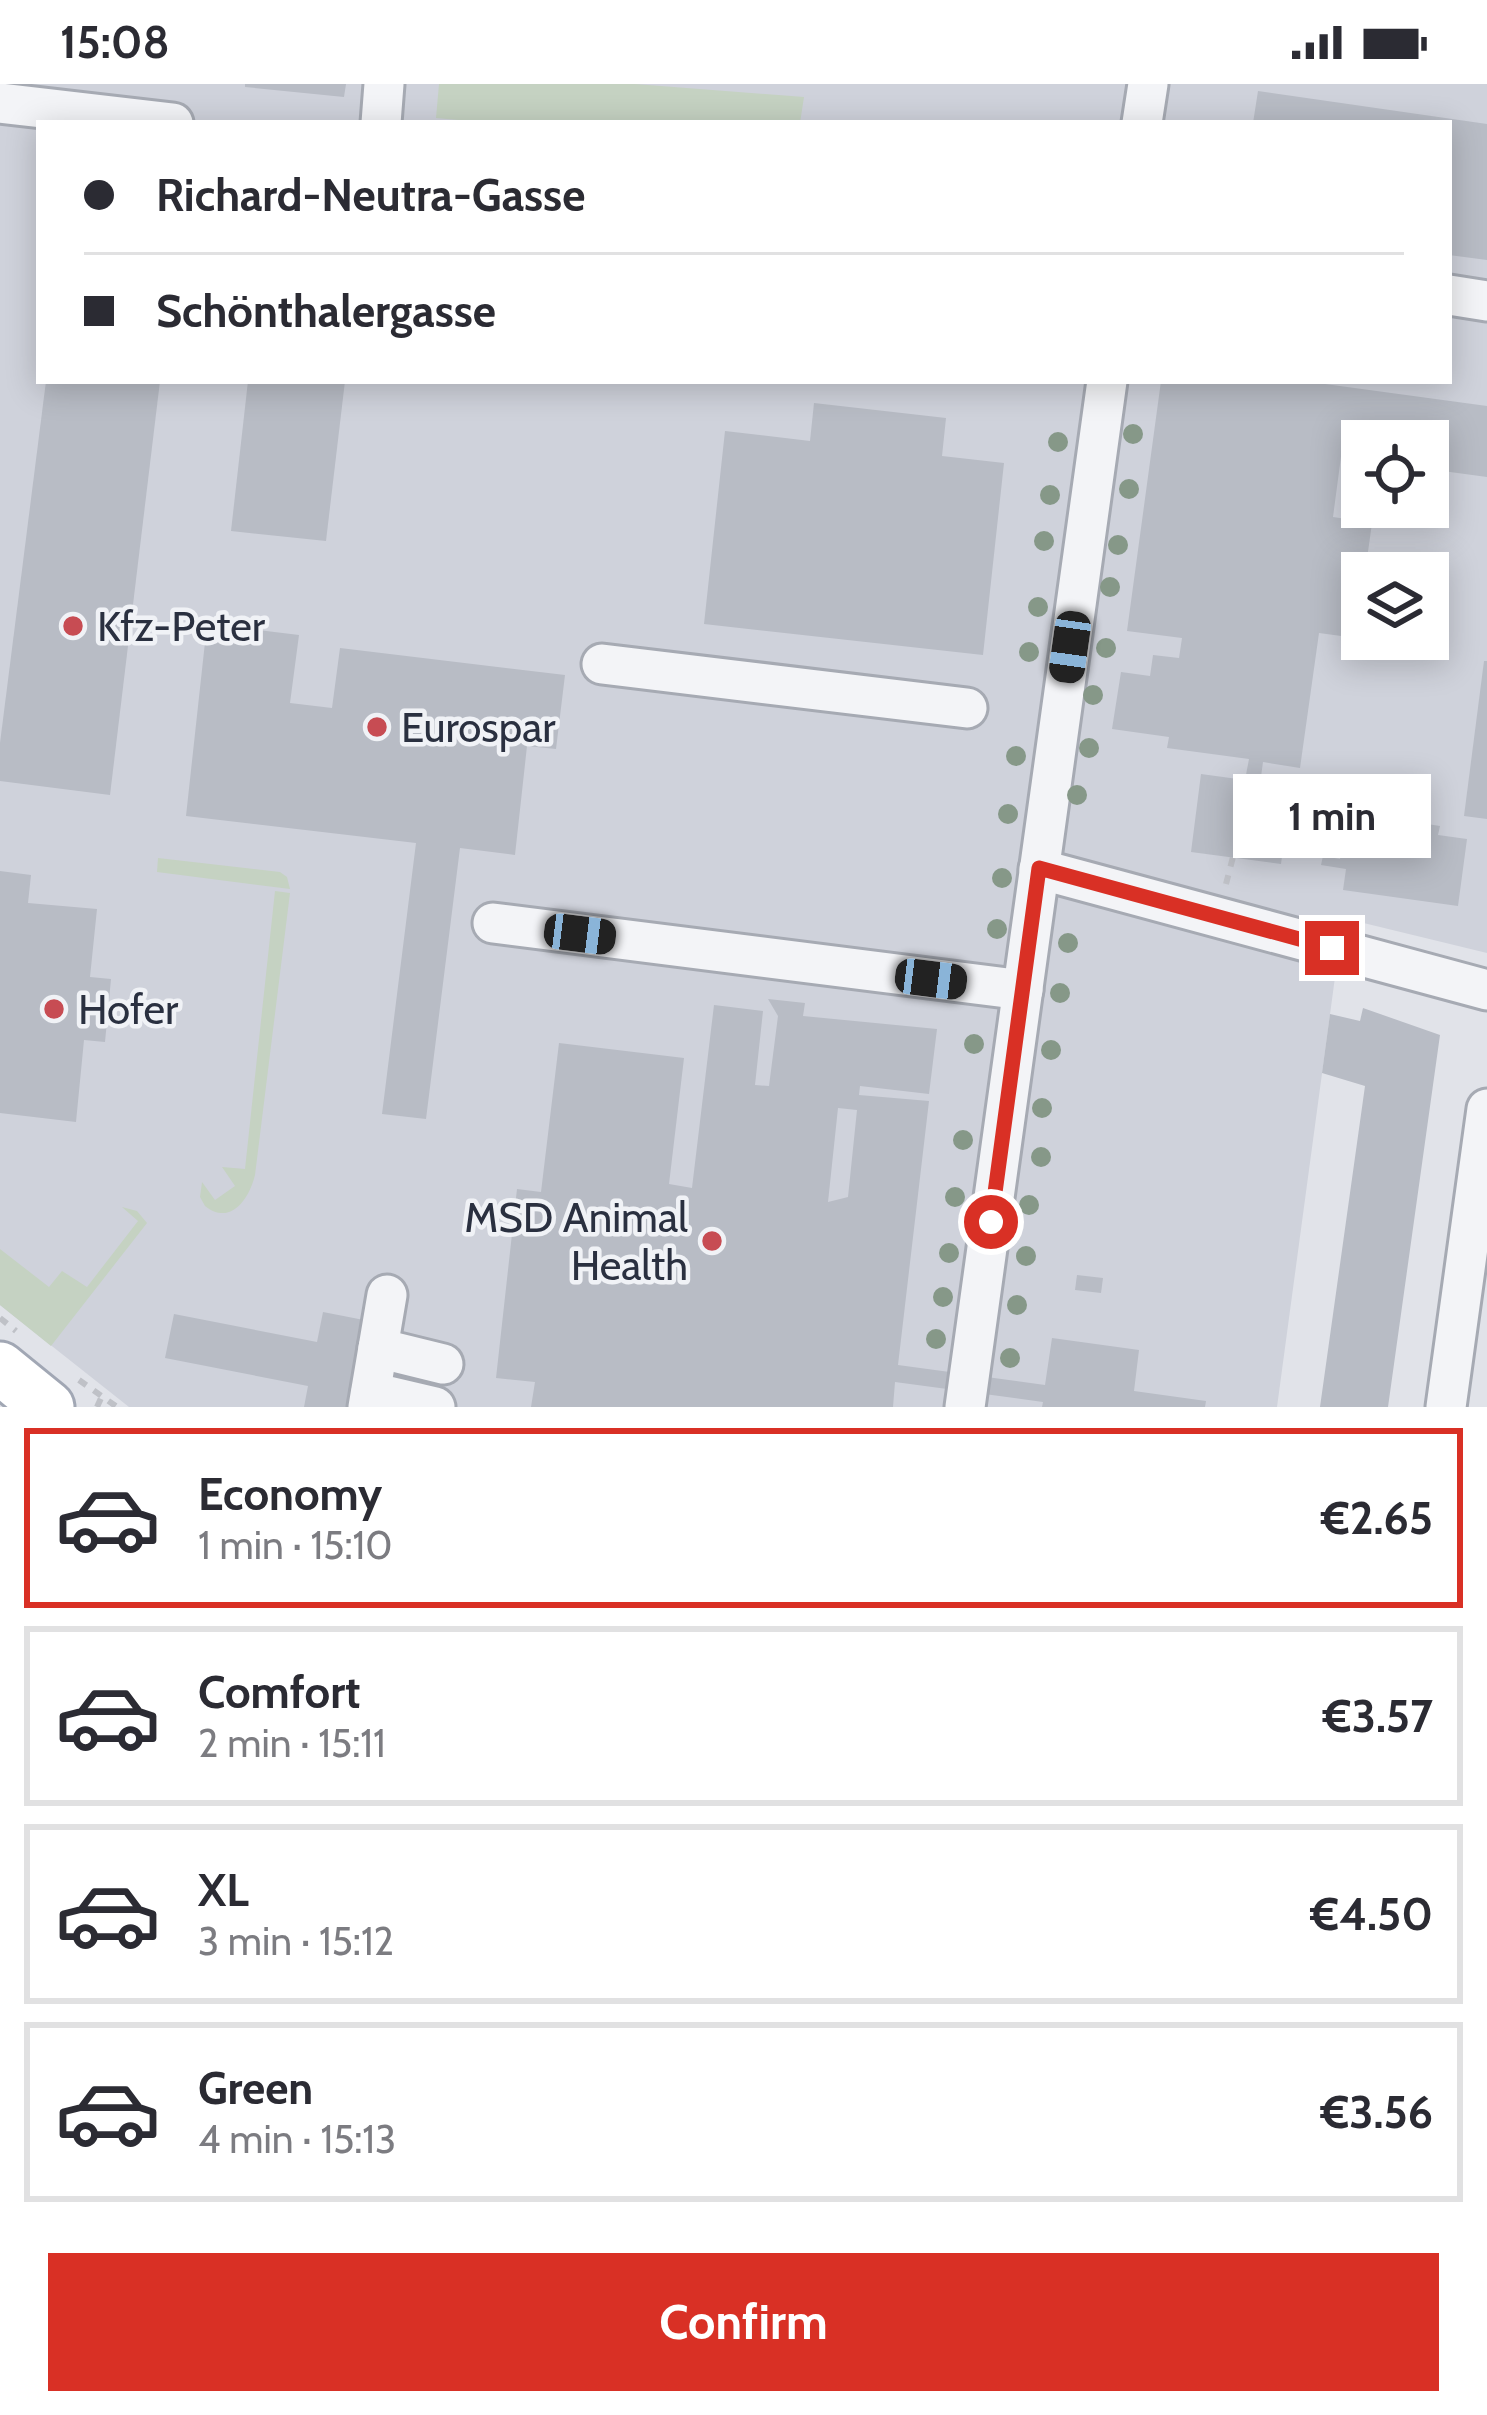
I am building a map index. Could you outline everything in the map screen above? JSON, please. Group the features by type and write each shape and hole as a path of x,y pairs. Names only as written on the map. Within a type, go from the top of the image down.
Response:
{"main road":[{"path":"0,1368 53,1399"}],"street":[{"path":"381,120 384,84"},
{"path":"1142,120 1148,84"},
{"path":"0,104 146,120"},
{"path":"1452,296 1487,301"},
{"path":"965,1407 1107,384"},
{"path":"602,664 967,708"},
{"path":"1039,868 1487,990"},
{"path":"493,923 1023,990"},
{"path":"1446,1407 1487,1109"},
{"path":"387,1295 373,1379 439,1385"}],"path":[{"path":"1226,884 1233,857"},
{"path":"53,1399 102,1396 115,1407"},
{"path":"97,1407 102,1396"}],"shaded area":[{"path":"0,84 1487,84 1487,953 1343,918 1277,1407 129,1407 0,1305"}],"green space":[{"path":"439,84 635,84 804,97 800,120 436,118"},
{"path":"158,858 280,872 290,889 157,872"},
{"path":"275,891 290,893 255,1175 243,1201 223,1213 205,1206 200,1197 202,1182 215,1200 235,1186 222,1167 245,1169"},
{"path":"122,1207 137,1211 147,1223 51,1346 0,1305 0,1249 49,1287 62,1271 87,1287 138,1221"}],"building":[{"path":"245,84 346,84 344,97"},
{"path":"1258,91 1487,124 1487,260 1452,255 1452,120 1253,120"},
{"name":"Kfz-Peter","path":"46,384 160,384 110,795 0,781 0,743"},
{"path":"248,384 345,384 326,541 231,531"},
{"path":"1161,384 1325,384 1487,406 1487,477 1449,472 1449,420 1341,420 1333,517 1341,518 1341,528 1371,528 1368,552 1341,552 1341,636 1319,633 1300,768 1263,762 1260,784 1291,788 1281,864 1191,852 1201,774 1245,780 1249,759 1167,748 1169,737 1112,729 1121,672 1150,676 1153,655 1179,658 1182,638 1127,631"},
{"path":"814,403 946,418 942,456 1004,463 983,655 704,624 725,431 810,441"},
{"name":"Eurospar","path":"207,624 299,635 290,703 332,708 340,648 565,675 556,749 527,746 515,855 460,848 426,1119 382,1114 416,843 186,816"},
{"path":"1487,661 1487,819 1464,816"},
{"path":"1408,821 1440,826 1438,835 1467,839 1458,906 1343,890 1346,869 1321,865 1323,856 1340,859 1344,833 1351,834 1352,823 1407,831"},
{"name":"Hofer","path":"0,871 31,875 28,903 97,909 90,977 111,979 105,1042 84,1040 76,1122 0,1113"},
{"name":"MSD Animal Health","path":"768,999 805,1003 803,1016 937,1029 929,1094 860,1086 859,1095 929,1101 898,1365 1045,1385 1052,1338 1139,1350 1134,1391 1206,1401 1205,1407 1042,1407 1043,1402 895,1382 893,1407 531,1407 535,1382 496,1378 517,1189 541,1192 559,1043 684,1058 669,1184 692,1188 714,1005 763,1011 755,1085 769,1086 778,1016","holes":["838,1108 857,1110 848,1197 828,1202"]},
{"path":"1363,1008 1440,1035 1388,1407 1320,1407 1365,1086 1322,1073 1330,1014 1360,1021"},
{"path":"1077,1275 1103,1278 1101,1293 1075,1290"},
{"path":"323,1312 369,1321 352,1407 304,1407 308,1386 165,1358 174,1314 317,1342"}],"place":[{"name":"Kfz-Peter","path":"73,626"},
{"name":"Eurospar","path":"377,727"},
{"name":"Hofer","path":"54,1009"},
{"name":"MSD Animal Health","path":"712,1241"}],"route":[{"path":"991,1222 1039,868 1332,948"}]}
